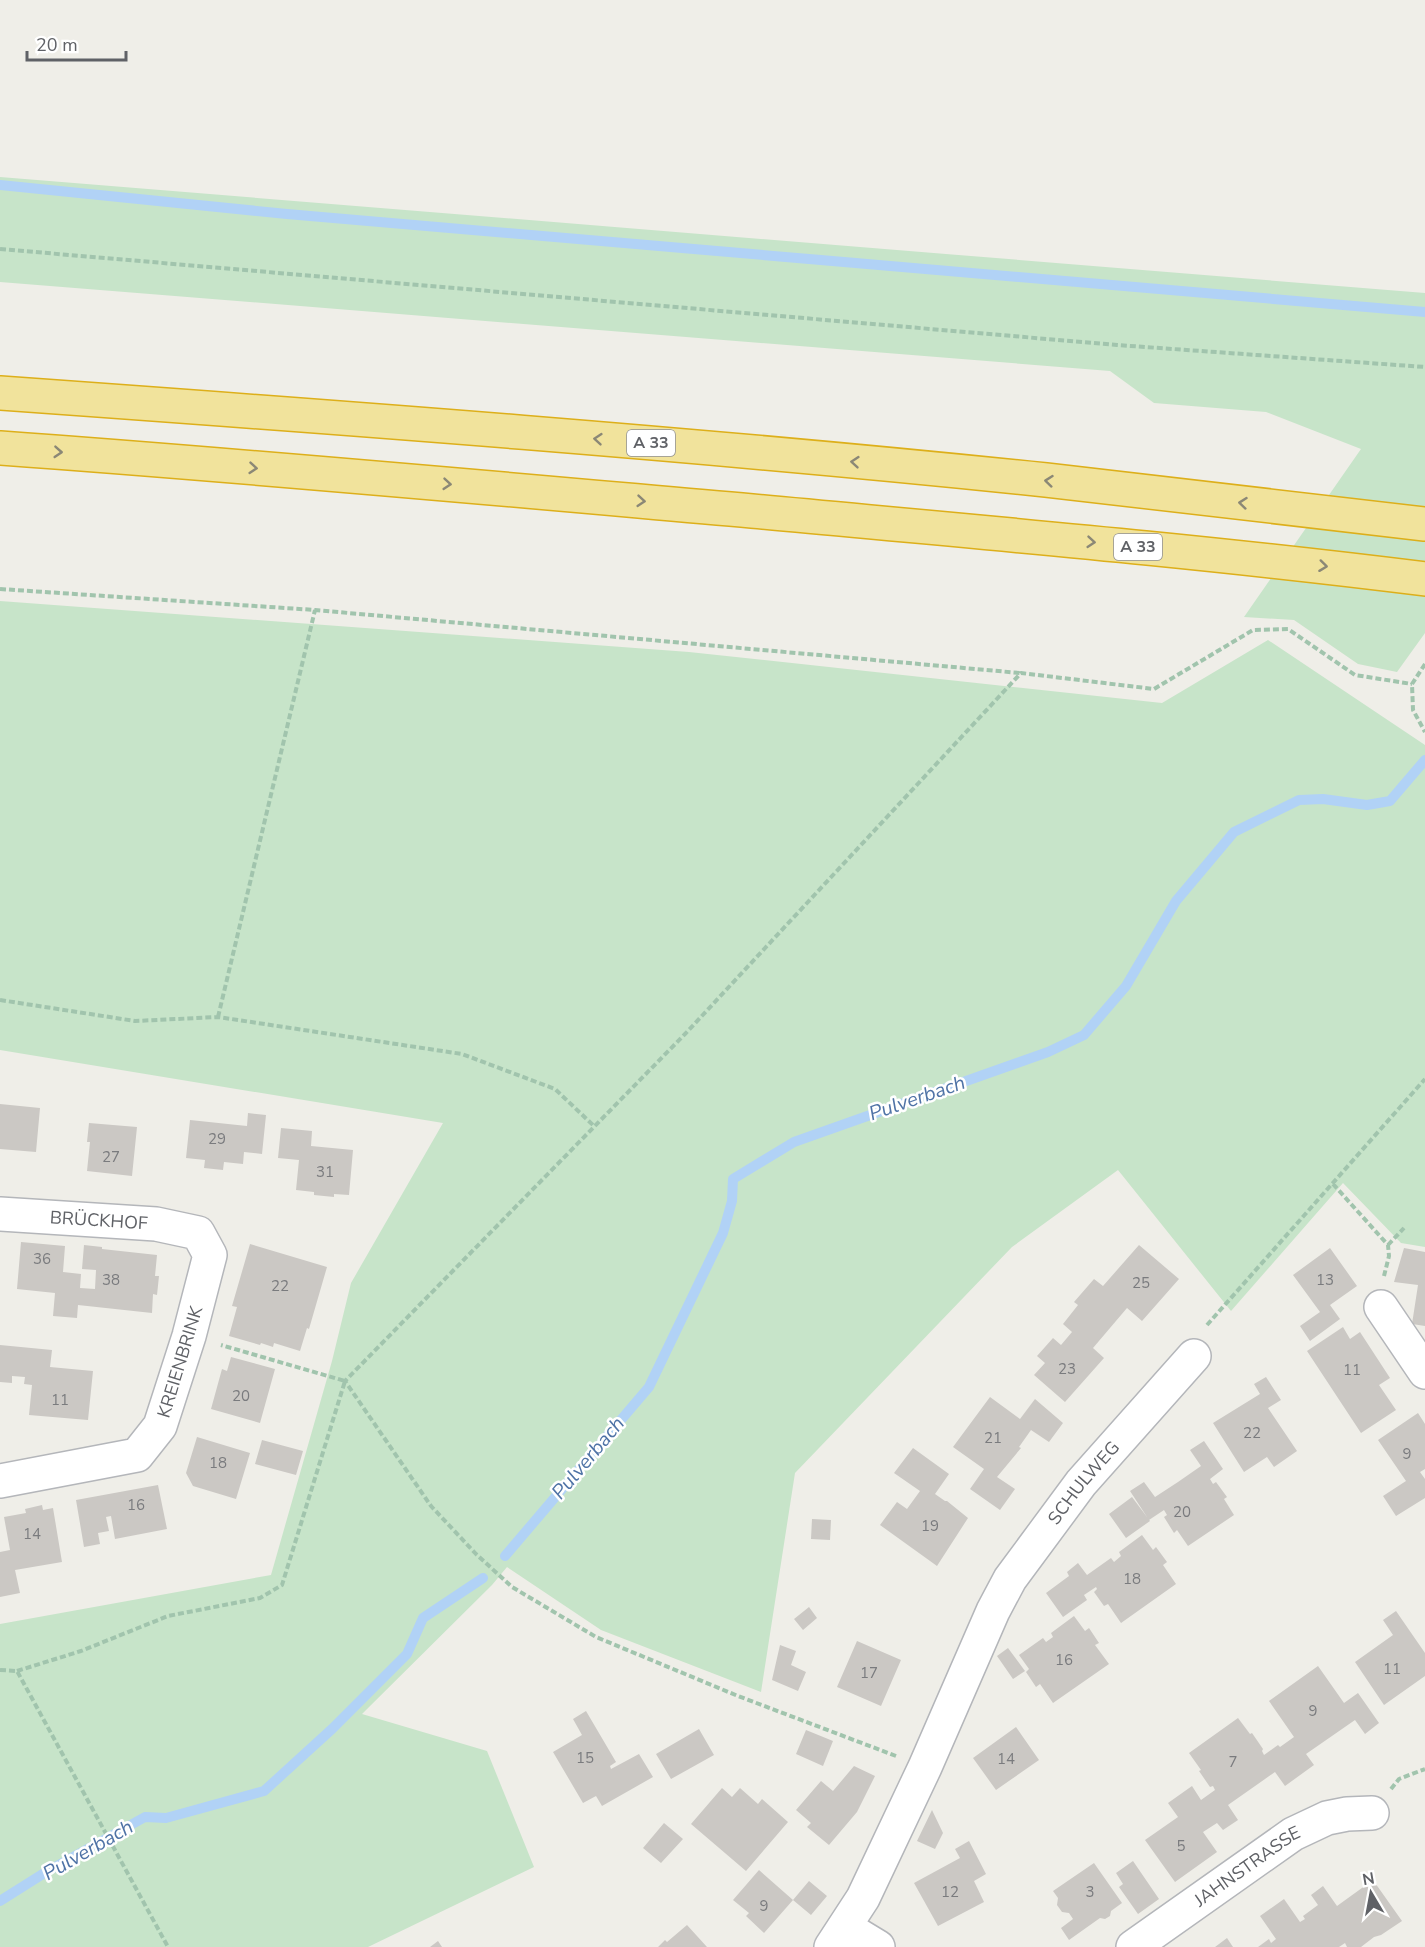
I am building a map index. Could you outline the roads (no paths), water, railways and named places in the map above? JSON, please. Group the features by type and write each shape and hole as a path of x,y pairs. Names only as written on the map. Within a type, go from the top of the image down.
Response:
{"highway":[{"name":"A 33","path":"0,393 427,424 724,450 1046,480 1425,524"},
{"name":"A 33","path":"0,448 422,481 1265,559 1425,579"}],"street":[{"name":"BRÜCKHOF","path":"0,1214 156,1224 198,1233"},
{"name":"KREIENBRINK","path":"0,1481 137,1455 160,1426 189,1336 210,1255 198,1233"},
{"path":"1382,1307 1425,1372"},
{"name":"SCHULWEG","path":"838,1937 863,1898 925,1767 993,1611 1010,1579 1080,1483 1194,1356"},
{"name":"JAHNSTRASSE","path":"1134,1947 1293,1834 1328,1818 1347,1814 1372,1813"},
{"path":"838,1937 878,1947"}],"waterway":[{"path":"0,185 287,214 1425,312"},
{"name":"Pulverbach","path":"505,1556 649,1387 723,1233 732,1201 733,1179 794,1142 1048,1052 1084,1035 1126,986 1176,901 1234,832 1299,800 1323,799 1367,805 1390,801 1425,760"},
{"name":"Pulverbach","path":"0,1901 46,1872 145,1817 166,1818 264,1791 332,1729 407,1654 423,1618 483,1578"}]}
